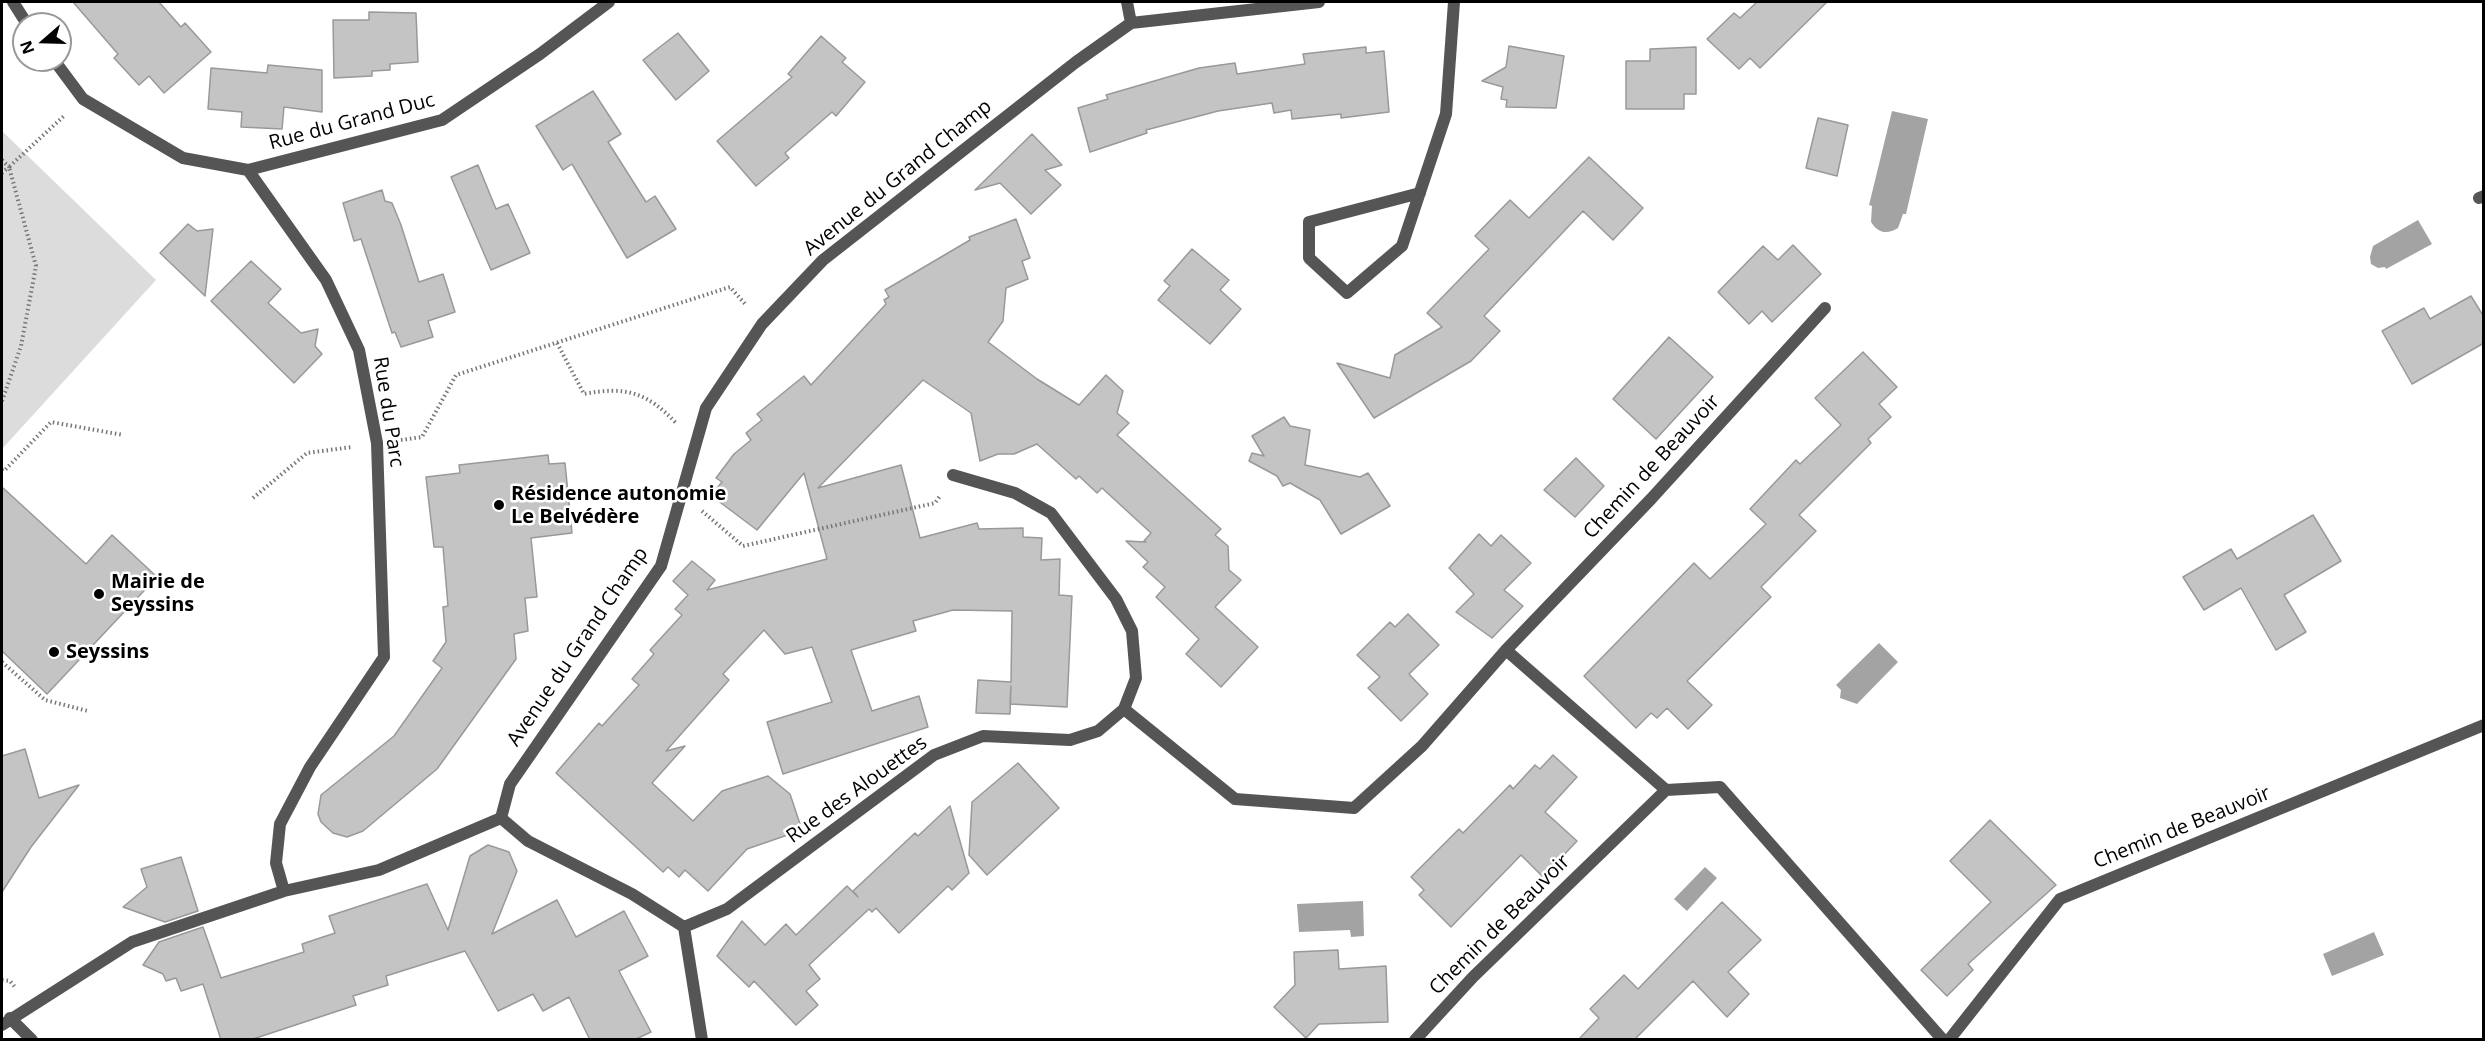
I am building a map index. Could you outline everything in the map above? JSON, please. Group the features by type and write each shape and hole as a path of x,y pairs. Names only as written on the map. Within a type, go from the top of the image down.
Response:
{"street":[{"name":"Rue du Grand Duc","path":"248,170 442,120 540,54 609,2"},
{"path":"1126,2 1131,23 1319,2"},
{"path":"1420,193 1309,222 1309,258 1347,293 1402,246 1420,193 1446,114 1454,2"},
{"name":"Avenue du Grand Champ","path":"501,818 510,784 661,566 706,408 762,324 823,260 1076,62 1131,23"},
{"path":"63,72 83,99 183,158 248,170"},
{"name":"Rue du Parc","path":"248,170 326,280 359,350 377,443 384,657 310,766 280,824 276,863 284,891"},
{"name":"Chemin de Beauvoir","path":"1124,709 1235,799 1354,808 1422,746 1506,650 1651,499 1825,308"},
{"name":"Rue des Alouettes","path":"684,927 727,909 934,755 983,736 1070,740 1098,731 1124,709 1136,678 1132,631 1116,599 1051,513 1015,493 953,475"},
{"path":"1506,650 1666,790 1720,787 1943,1040"},
{"name":"Chemin de Beauvoir","path":"1949,1040 2060,899 2484,725"},
{"name":"Chemin de Beauvoir","path":"1415,1040 1473,977 1666,790"},
{"path":"32,1040 6,1022 132,942 284,891 379,870 501,818 528,841 632,894 684,927 702,1040"}],"path":[{"path":"2,173 83,99"},
{"path":"2,160 9,167 36,266 21,346 2,401"},
{"path":"253,498 307,453 422,437 456,375 730,287 762,324"},
{"path":"556,343 584,394 611,389 640,394 665,411 695,445"},
{"path":"2,470 4,471 51,422 123,435"},
{"path":"716,521 743,546 935,503 953,475"},
{"path":"2,662 45,700 88,711"}],"shaded area":[{"path":"1892,111 1928,119 1906,214 1903,214 1898,228 1886,232 1880,231 1871,222 1872,206 1869,205"},
{"path":"2,131 156,280 2,449"},
{"path":"2418,220 2432,244 2386,269 2371,264 2373,246"},
{"path":"1879,643 1898,662 1857,704 1840,698 1841,690 1836,685"},
{"path":"1705,867 1717,878 1687,911 1674,899"},
{"path":"1363,901 1364,936 1351,937 1350,930 1299,932 1297,904"},
{"path":"2374,932 2384,955 2332,976 2323,954"}],"building":[{"path":"73,2 159,2 181,27 185,23 211,52 164,93 149,76 139,85 114,58 118,54"},
{"path":"1757,2 1827,2 1760,68 1750,58 1739,69 1707,39 1734,13 1740,18"},
{"path":"369,12 416,13 418,62 390,64 390,70 372,71 372,76 334,78 333,20 369,20"},
{"path":"678,33 709,71 676,100 643,60"},
{"path":"821,36 846,58 842,62 865,82 836,116 832,112 785,153 789,158 756,186 717,141 792,77 788,74"},
{"path":"1509,46 1564,56 1556,108 1506,107 1507,100 1501,99 1503,87 1482,81 1506,67"},
{"path":"1366,47 1366,53 1384,51 1389,112 1341,118 1341,114 1292,119 1291,110 1274,113 1272,103 1218,111 1146,130 1147,133 1090,152 1078,108 1108,99 1106,95 1199,68 1235,63 1237,74 1305,64 1303,54"},
{"path":"1696,47 1696,94 1684,94 1684,109 1626,109 1626,61 1650,61 1650,49"},
{"path":"268,65 322,70 322,112 284,107 282,129 241,127 242,112 208,109 211,68 267,73"},
{"path":"593,91 621,134 608,142 646,202 655,196 676,229 627,258 572,164 563,170 536,126"},
{"path":"1818,118 1848,125 1837,176 1806,168"},
{"path":"1032,134 1062,165 1045,170 1061,185 1031,214 1000,183 975,190"},
{"path":"1589,157 1643,208 1613,240 1583,211 1484,316 1500,331 1471,361 1374,418 1337,363 1390,378 1395,355 1442,327 1427,313 1489,249 1475,236 1510,200 1529,218"},
{"path":"478,165 496,209 508,204 530,253 491,270 451,177"},
{"path":"382,190 385,201 392,203 401,225 419,282 443,274 455,312 428,321 433,337 401,347 395,332 392,333 361,239 354,241 343,203"},
{"path":"1016,219 1030,258 1022,261 1028,279 1006,288 1003,321 988,342 1037,379 1079,405 1106,375 1123,391 1117,413 1129,423 1117,435 1221,529 1215,535 1228,546 1229,570 1241,580 1215,607 1258,647 1221,687 1186,654 1199,639 1156,597 1165,587 1143,567 1148,562 1126,541 1146,542 1144,541 1151,533 1102,488 1097,493 1079,476 1076,479 1037,444 1014,454 998,454 980,461 971,413 923,380 818,488 901,465 920,538 977,523 979,529 1023,528 1023,537 1042,538 1041,560 1060,559 1059,595 1072,596 1067,707 1010,704 1010,714 976,713 978,680 1011,682 1012,611 953,610 913,621 916,631 851,650 872,711 919,696 928,727 783,774 767,722 832,702 812,647 785,654 764,630 723,674 729,680 666,751 685,746 652,783 693,821 722,791 768,776 790,794 802,830 747,849 708,891 685,870 679,877 668,867 663,872 556,773 599,723 602,726 639,685 632,679 654,654 650,650 682,615 675,609 688,595 673,581 692,561 715,580 707,590 827,559 804,473 757,530 713,497 720,491 717,488 722,482 716,478 734,454 751,440 746,433 762,420 757,414 804,376 811,385 886,304 884,300 889,297 885,290 970,240 969,237"},
{"path":"188,224 197,231 213,229 205,296 160,253"},
{"path":"1793,245 1821,274 1772,322 1762,311 1749,324 1718,292 1763,246 1778,260"},
{"path":"1192,249 1229,280 1220,290 1241,309 1210,344 1158,300 1170,286 1164,281"},
{"path":"251,261 281,289 268,303 301,333 318,329 315,346 322,354 294,383 211,301"},
{"path":"2471,296 2484,317 2484,343 2412,384 2382,331 2424,308 2430,319"},
{"path":"1669,337 1713,377 1656,439 1613,399"},
{"path":"1863,352 1897,387 1879,404 1891,417 1868,439 1871,443 1799,515 1816,531 1761,587 1771,597 1687,681 1712,705 1688,729 1667,708 1657,718 1651,713 1636,728 1584,676 1694,563 1710,579 1766,524 1750,509 1796,460 1800,464 1841,425 1815,398"},
{"path":"1284,417 1290,426 1310,430 1305,465 1360,477 1368,473 1390,506 1341,534 1320,500 1290,483 1283,486 1277,476 1249,461 1252,453 1264,456 1252,436"},
{"path":"548,455 549,464 565,463 572,533 531,538 537,597 525,598 528,631 514,634 516,659 437,769 363,831 347,837 333,833 321,822 318,814 321,795 394,736 442,668 433,661 446,642 443,607 448,606 443,547 434,547 426,477 460,473 459,465"},
{"path":"1576,458 1604,486 1575,517 1544,490"},
{"name":"Mairie de Seyssins","path":"2,487 86,564 112,535 157,577 47,694 2,651"},
{"path":"2313,515 2341,561 2284,595 2306,632 2276,650 2241,588 2204,610 2183,577 2231,549 2237,559"},
{"path":"1479,534 1491,546 1501,535 1531,563 1504,590 1523,606 1492,638 1456,612 1474,594 1449,568"},
{"path":"1408,614 1439,645 1409,674 1428,694 1401,721 1368,688 1380,677 1357,655 1390,622 1395,627"},
{"path":"25,749 39,798 79,785 31,847 2,892 2,756"},
{"path":"1553,755 1577,777 1545,812 1577,841 1543,877 1521,855 1451,927 1419,895 1424,890 1411,877 1459,829 1463,833 1510,785 1513,789 1535,765 1540,769"},
{"path":"1018,763 1059,808 987,875 969,855 972,802"},
{"path":"950,806 969,873 952,890 948,886 899,933 876,908 872,912 869,909 809,965 820,979 806,991 818,1005 796,1025 754,981 749,987 717,956 742,921 765,945 786,924 796,935 847,886 858,897 853,891 915,833 918,836"},
{"path":"1990,820 2056,885 1968,964 1973,970 1947,996 1921,970 1991,902 1950,861"},
{"path":"488,845 509,852 517,871 492,934 557,900 576,937 624,911 648,956 619,971 651,1032 634,1040 590,1040 569,997 543,1011 533,994 498,1011 465,951 386,976 388,985 353,996 356,1005 250,1040 221,1040 203,984 181,991 176,978 166,981 163,974 143,965 159,942 203,927 221,978 304,952 302,944 335,933 329,916 427,884 448,930 470,856"},
{"path":"181,857 198,911 165,922 123,907 147,887 141,869"},
{"path":"1722,902 1761,940 1728,972 1749,994 1727,1017 1693,981 1634,1040 1578,1040 1599,1018 1590,1009 1624,975 1638,989"},
{"path":"1338,950 1339,969 1386,966 1388,1022 1319,1024 1306,1038 1274,1007 1295,985 1294,952"}],"place":[{"name":"Résidence autonomie Le Belvédère","path":"499,505"},
{"name":"Mairie de Seyssins","path":"99,594"},
{"name":"Seyssins","path":"54,652"}]}
